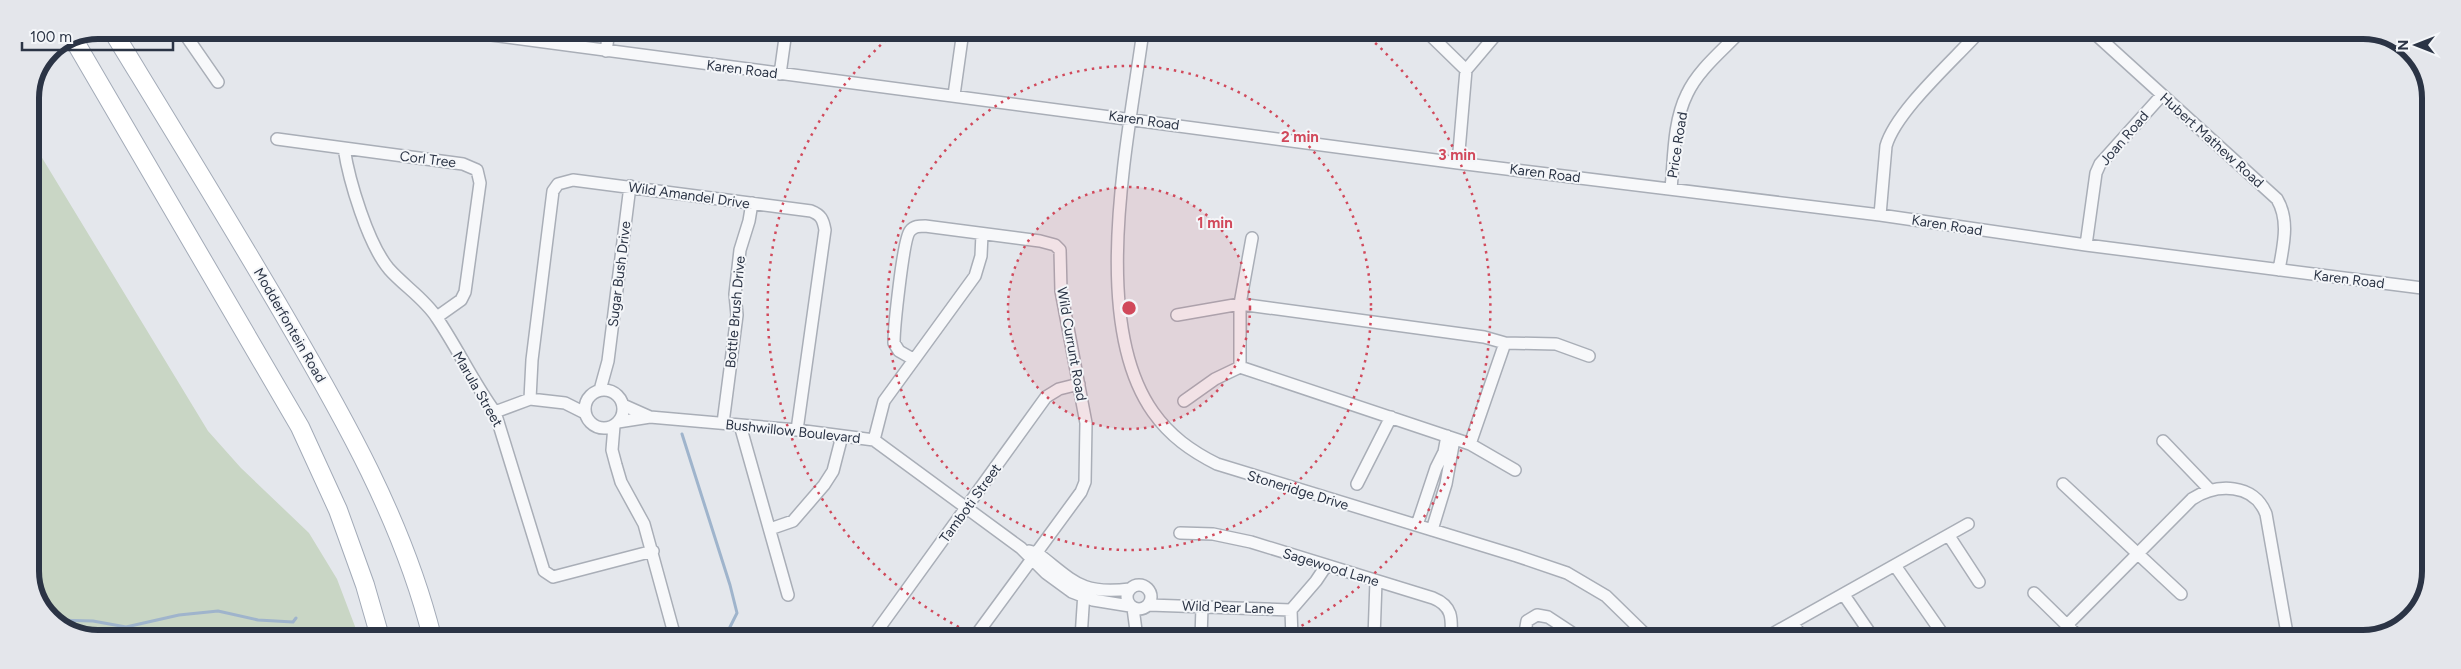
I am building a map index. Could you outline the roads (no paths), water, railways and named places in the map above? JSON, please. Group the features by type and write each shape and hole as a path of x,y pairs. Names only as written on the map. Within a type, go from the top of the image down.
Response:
{"main road":[{"name":"Modderfontein Road","path":"118,39 220,206 335,401 375,480 408,557 430,630"},
{"path":"76,43 300,427 338,510 365,585 378,630"}],"street":[{"path":"188,39 218,82"},
{"name":"Karen Road","path":"519,39 1458,163 1880,215 2086,245 2422,288"},
{"path":"606,51 608,39"},
{"path":"780,74 785,39"},
{"path":"954,95 962,39"},
{"name":"Stoneridge Drive","path":"1142,39 1117,230 1118,280 1124,330 1130,358 1148,404 1170,433 1190,450 1217,464 1524,558 1576,578 1606,596 1641,630"},
{"path":"1434,39 1466,70"},
{"path":"1458,163 1466,70 1493,39"},
{"name":"Price Road","path":"1670,189 1678,129 1687,93 1701,74 1734,39"},
{"path":"1880,215 1886,146 1890,135 1904,113 1973,39"},
{"name":"Hubert Mathew Road","path":"2101,39 2277,199 2283,210 2284,220 2279,270"},
{"name":"Joan Road","path":"2086,245 2096,173 2100,164 2162,95"},
{"name":"Corl Tree","path":"277,138 463,164 477,170 480,183 465,292 461,300 437,316"},
{"name":"Marula Street","path":"344,148 368,230 378,253 389,268 437,316 478,388 495,412 540,562 548,576 557,576 653,551"},
{"name":"Wild Amandel Drive","path":"530,400 530,370 553,191 558,184 573,180 630,186 811,211 819,214 824,221 825,230 798,430"},
{"name":"Sugar Bush Drive","path":"600,393 608,361 630,186"},
{"name":"Bottle Brush Drive","path":"723,423 737,316 735,294 740,250 750,221 752,203"},
{"path":"874,440 884,401 975,276 981,256 982,234 925,226 916,226 910,231 905,250 894,343 899,351 913,359"},
{"name":"Wild Currunt Road","path":"980,630 1081,492 1085,482 1086,423 1061,291 1060,250 1049,242 982,234"},
{"path":"1240,367 1240,304 1252,238"},
{"path":"1177,315 1240,304 1484,337 1505,343 1556,344 1589,356"},
{"path":"1470,444 1505,343"},
{"path":"1184,401 1215,379 1240,367 1470,444 1515,470"},
{"name":"Tamboti Street","path":"878,630 1046,397 1059,389 1079,384"},
{"path":"495,412 530,400 565,403 600,393 617,395 623,405 623,411 616,424 612,450"},
{"path":"600,393 585,407 585,413 591,424 596,427 612,450 622,482 644,524 653,551 673,630"},
{"path":"565,403 585,413"},
{"name":"Bushwillow Boulevard","path":"623,405 650,417"},
{"name":"Bushwillow Boulevard","path":"616,424 650,417 798,430 874,440 1084,593 1141,604"},
{"path":"1357,484 1391,417"},
{"path":"596,427 608,428 616,424"},
{"path":"740,425 788,594"},
{"path":"770,530 793,521 824,485 833,471 842,436"},
{"path":"1417,525 1436,468 1450,437"},
{"path":"1432,530 1446,484 1450,437"},
{"path":"2163,441 2210,490"},
{"path":"2063,484 2181,594"},
{"path":"2067,625 2192,499 2210,490 2231,488 2256,498 2262,504 2266,514 2286,630"},
{"path":"1781,630 1896,567 1968,524"},
{"name":"Sagewood Lane","path":"1180,533 1213,534 1251,542 1443,602 1451,616 1451,630"},
{"path":"1950,536 1979,582"},
{"name":"Wild Pear Lane","path":"1141,604 1156,599 1168,604 1202,607 1290,610 1316,581 1326,566"},
{"path":"1896,567 1940,630"},
{"path":"1374,630 1376,581"},
{"path":"1082,630 1084,593 1130,589 1142,585 1138,630"},
{"path":"1130,589 1127,599 1141,604"},
{"path":"2034,593 2072,630"},
{"path":"1844,595 1868,630"},
{"path":"1201,630 1202,607"},
{"path":"1290,610 1291,630"},
{"path":"1525,630 1527,621 1537,615 1548,617 1568,630"},
{"path":"1793,624 1797,630"}],"waterway":[{"path":"682,434 730,585 737,613 728,630"},
{"path":"66,620 93,621 126,627 179,615 218,611 258,620 293,622 296,618"}]}
